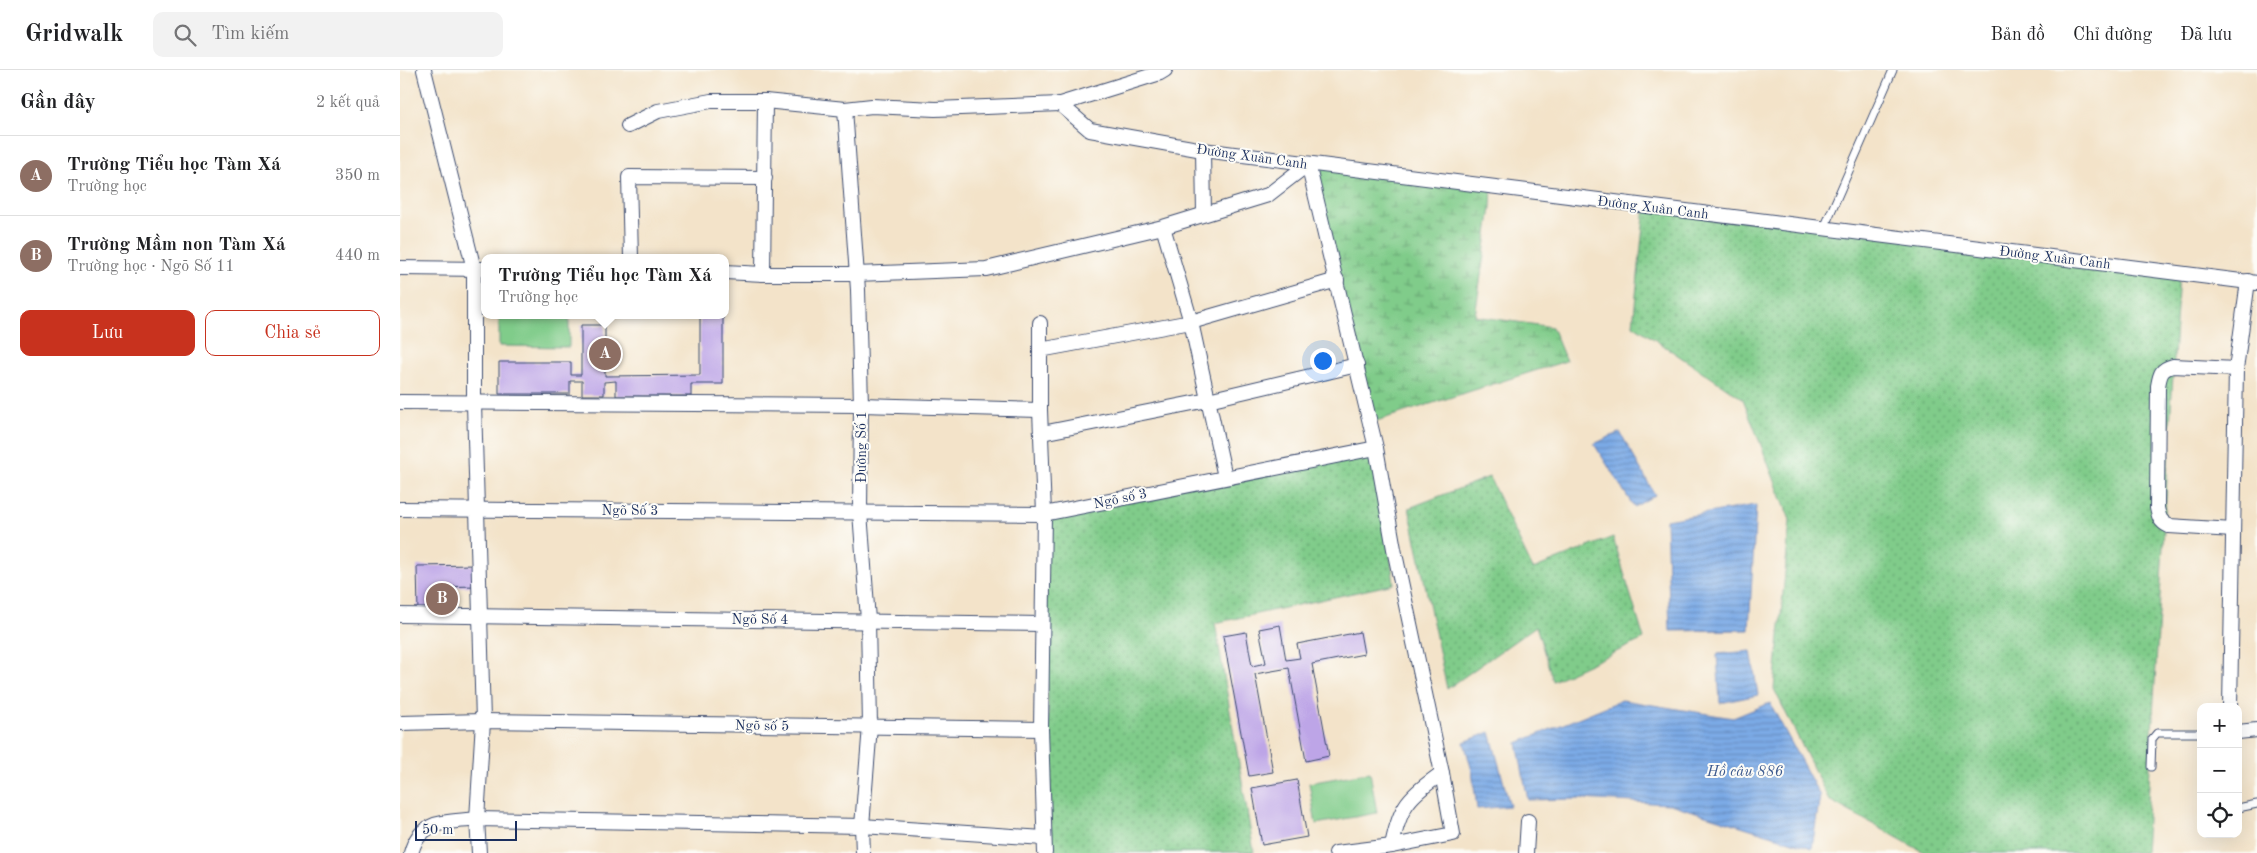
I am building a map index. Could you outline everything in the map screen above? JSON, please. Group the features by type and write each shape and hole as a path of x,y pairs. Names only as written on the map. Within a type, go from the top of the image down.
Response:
{"street":[{"path":"424,70 479,269 474,403 483,721 477,819 480,853"},
{"path":"628,126 658,111 711,100 765,101 845,109 872,106 935,109 1060,104 1165,70"},
{"path":"763,274 765,101"},
{"name":"Đường Xuân Canh","path":"1060,104 1090,130 1203,150 2252,282"},
{"name":"Đường Số 1","path":"845,109 858,290 861,405 860,512 868,620 870,726 862,826 863,853"},
{"path":"1203,150 1204,214"},
{"path":"729,272 856,274 986,269 1163,227 1268,195 1308,164 1376,448 1394,549 1442,773 1452,834 1392,846 1336,853"},
{"path":"631,254 629,177 765,178"},
{"path":"1163,227 1191,322 1225,477"},
{"path":"400,268 479,269"},
{"path":"1040,350 1191,322 1336,280"},
{"path":"2230,703 2236,369 2252,282"},
{"path":"1040,323 1040,410 1044,514 1041,729 1046,853"},
{"path":"1042,433 1208,400 1357,365"},
{"path":"2233,530 2169,526 2162,524 2159,519 2157,508 2158,386 2160,373 2164,368 2173,366 2236,369"},
{"path":"400,402 861,405 1040,410"},
{"name":"Ngõ số 3","path":"860,512 1044,514 1376,448"},
{"name":"Ngõ Số 3","path":"400,509 860,512"},
{"name":"Ngõ Số 4","path":"400,615 868,620 1041,624"},
{"name":"Ngõ số 5","path":"400,722 483,721 1041,729"},
{"path":"2242,732 2257,730"},
{"path":"1392,846 1396,821 1403,808 1412,795 1442,773"},
{"path":"411,853 414,840 431,825 477,819 862,826 1044,838"},
{"path":"1526,853 1528,821"}],"lane":[{"path":"1824,228 1893,70"},
{"path":"2151,767 2152,739 2154,735 2157,733 2197,733"},
{"path":"2242,807 2257,804"}],"green space":[{"path":"1308,164 1492,187 1491,207 1475,316 1552,327 1566,361 1370,423"},
{"path":"1645,206 2179,273 2145,853 1925,853 1829,800 1774,689 1790,520 1743,399 1633,325"},
{"path":"499,319 569,319 569,347 499,346"},
{"path":"1376,448 1394,584 1215,623 1254,852 1051,853 1044,514"},
{"path":"1489,477 1533,569 1613,537 1644,639 1553,681 1536,626 1447,689 1409,508"},
{"path":"1370,772 1377,813 1316,824 1309,783"}],"water":[{"path":"1620,432 1655,495 1634,507 1594,444"},
{"path":"1756,505 1749,630 1670,631 1666,520"},
{"path":"1751,651 1758,695 1720,703 1717,654"},
{"name":"Hồ câu 886","path":"1622,700 1733,718 1770,703 1820,796 1812,848 1670,804 1580,799 1528,800 1517,743"},
{"path":"1490,732 1510,806 1477,809 1472,771 1464,742"}],"building":[{"path":"700,319 723,319 723,384 691,384 691,396 616,396 616,381 604,382 604,395 582,395 582,381 570,381 570,394 499,394 499,362 571,362 571,375 581,375 581,325 605,325 605,376 700,375"},
{"path":"475,565 476,586 437,587 437,612 418,612 417,566"},
{"path":"1280,625 1286,660 1300,658 1297,644 1360,632 1364,654 1312,664 1329,756 1306,761 1289,668 1255,674 1273,772 1249,776 1223,636 1246,632 1252,666 1266,663 1259,629"},
{"path":"1297,780 1307,837 1262,845 1252,788"}],"place":[{"name":"Trường Tiểu học Tàm Xá","path":"605,354"},
{"name":"Trường Mầm non Tàm Xá","path":"442,599"}]}
